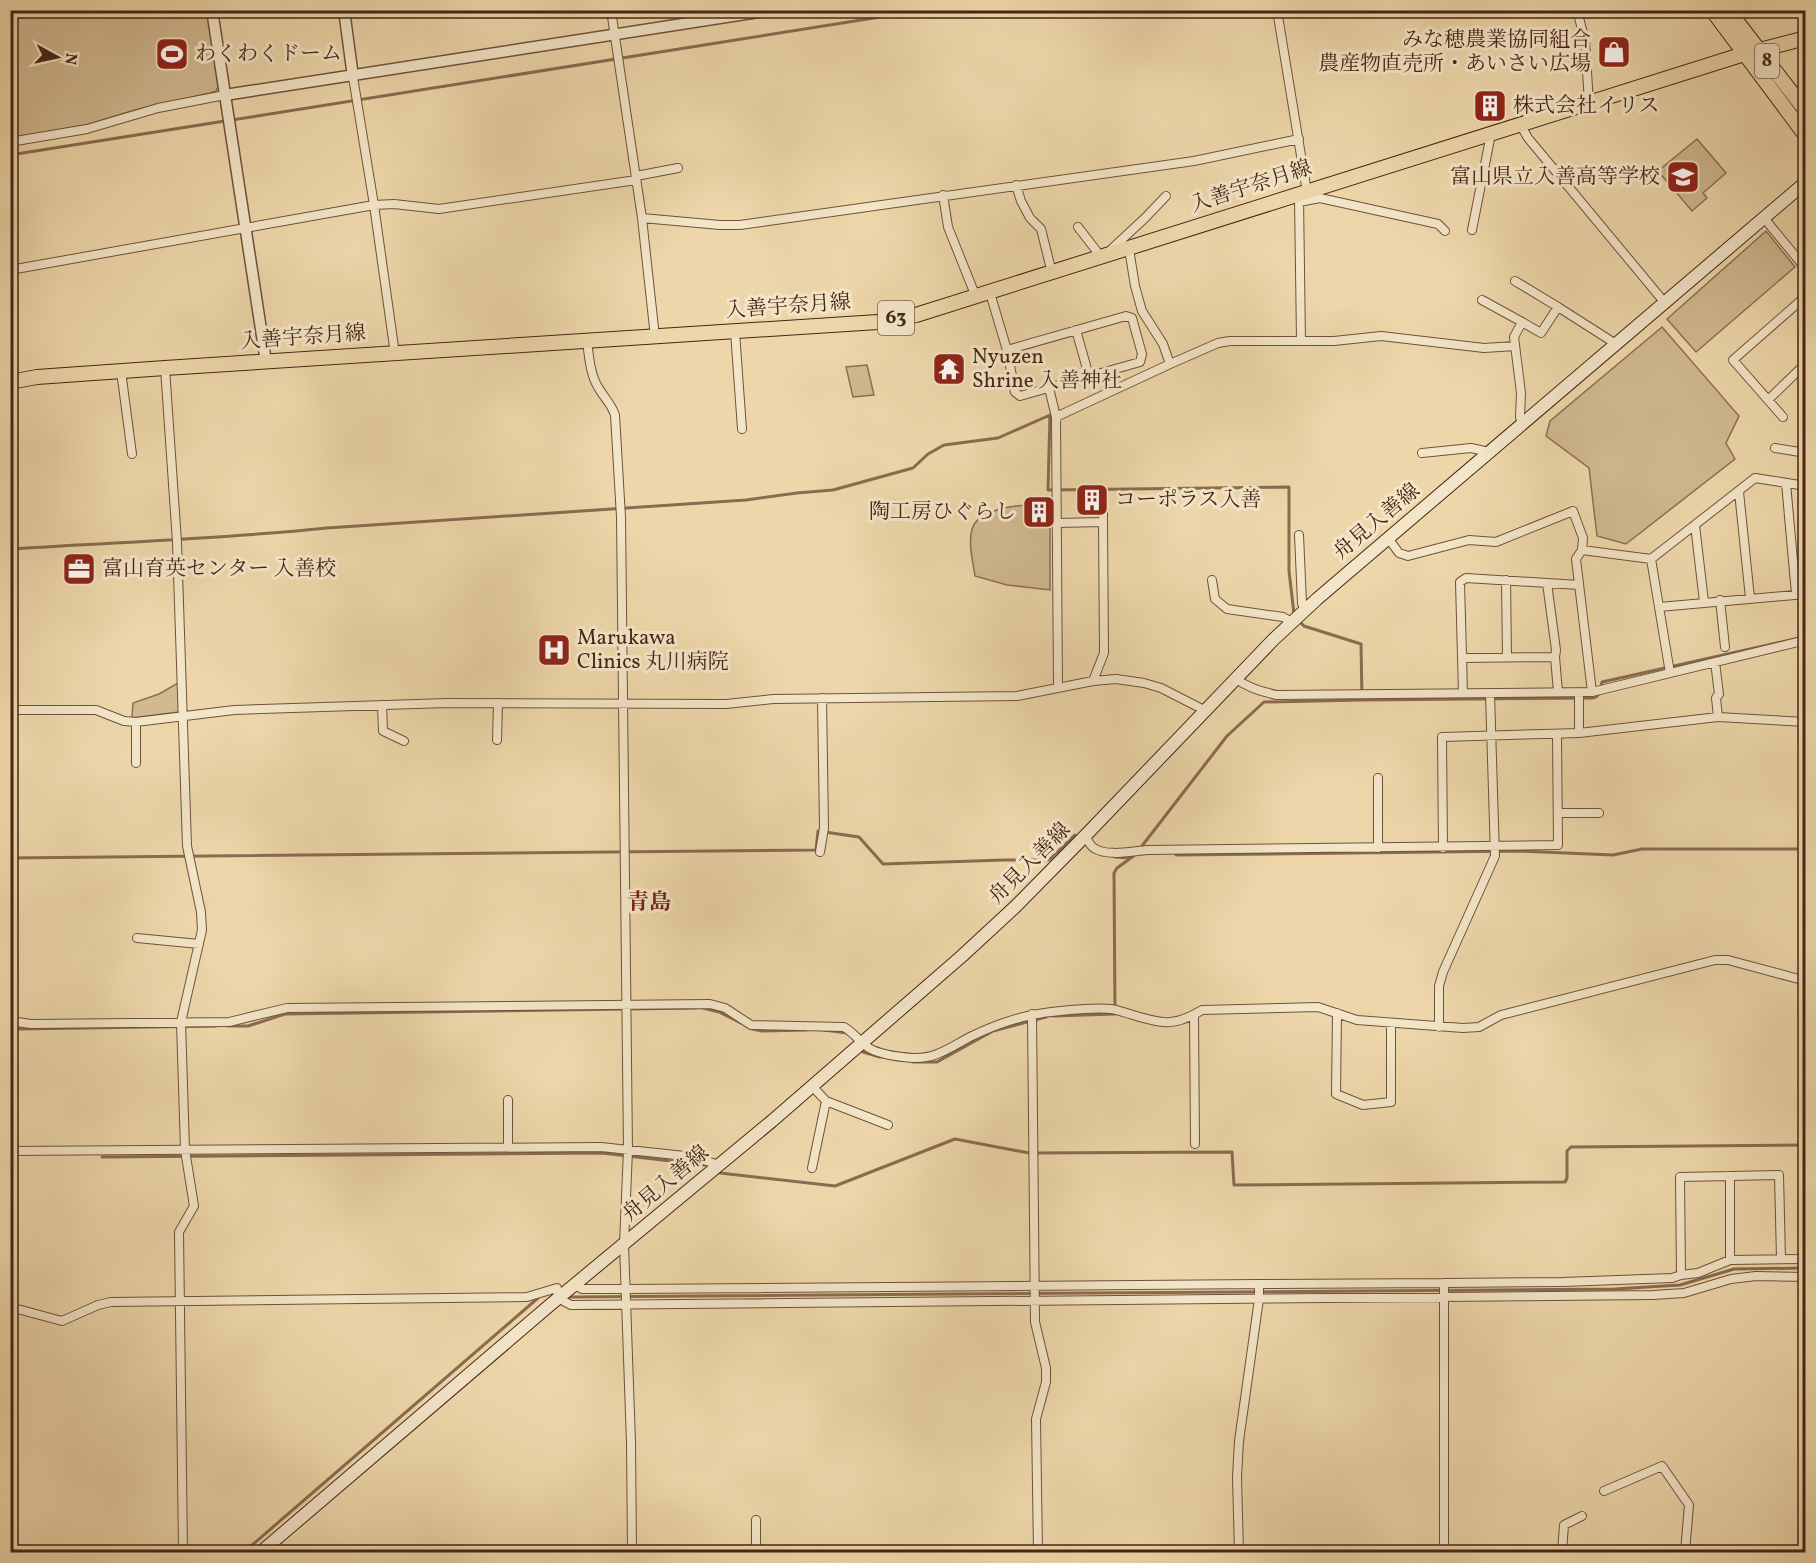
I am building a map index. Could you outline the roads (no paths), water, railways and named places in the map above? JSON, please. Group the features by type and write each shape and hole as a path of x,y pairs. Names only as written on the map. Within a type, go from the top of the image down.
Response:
{"main road":[{"name":"8","path":"1712,10 1806,111"},
{"name":"8","path":"1728,10 1751,52 1806,136"},
{"name":"入善宇奈月線","path":"10,381 165,368 878,322 916,315 1302,196 1520,124 1751,52 1806,38"},
{"name":"舟見入善線","path":"261,1552 558,1298 812,1086 1008,914 1304,610 1806,182"}],"street":[{"path":"212,10 266,362"},
{"path":"344,10 395,354"},
{"path":"611,10 642,218 655,337"},
{"path":"10,142 87,129 158,108 225,95 772,10"},
{"path":"1277,10 1299,139 1302,196 1301,342"},
{"path":"1577,10 1585,41 1589,103"},
{"path":"1520,124 1528,138 1665,303"},
{"path":"1472,230 1491,134"},
{"path":"642,218 700,224 740,225 1194,161 1299,139"},
{"path":"10,270 374,205 394,204 439,209 636,178 678,168"},
{"path":"1016,185 1030,218 1041,229 1052,273"},
{"path":"943,195 948,227 983,295 1007,350 1015,392 1020,396 1140,362 1142,354 1132,318 1126,316 1007,350"},
{"path":"1077,227 1102,258 1166,195"},
{"path":"1302,196 1438,225 1445,231"},
{"path":"1764,218 1806,269"},
{"path":"1130,249 1135,286 1142,311 1163,344 1170,364"},
{"path":"1515,281 1617,344"},
{"path":"1783,417 1733,360 1806,296"},
{"path":"1482,300 1541,333 1558,307"},
{"path":"1522,321 1514,337 1521,393 1522,424"},
{"path":"1076,330 1089,376"},
{"path":"735,332 742,429"},
{"path":"1056,417 1218,343 1260,340 1301,342 1381,336 1484,348 1515,346"},
{"path":"587,341 593,377 598,389 611,405 615,416 621,517 628,1150 624,1244 631,1442 632,1552"},
{"path":"165,368 177,542 187,846 201,912 202,930 181,1022 185,1150 194,1206 179,1232 183,1552"},
{"path":"1768,400 1800,369"},
{"path":"121,371 132,454"},
{"path":"1049,388 1056,417 1058,687"},
{"path":"1422,453 1471,448 1489,452"},
{"path":"1775,448 1806,453"},
{"path":"1582,550 1651,559 1755,478 1806,486"},
{"path":"1659,607 1801,594 1786,483"},
{"path":"1739,492 1750,598"},
{"path":"1093,681 1104,653 1103,493"},
{"path":"1388,538 1399,553 1408,556 1468,540 1496,542 1573,511 1583,538 1582,550 1576,559 1592,692"},
{"path":"1056,524 1103,522"},
{"path":"1695,525 1704,602"},
{"path":"1299,535 1304,610"},
{"path":"1651,559 1670,673"},
{"path":"1463,693 1460,582 1466,578 1580,585"},
{"path":"1212,580 1215,599 1227,609 1283,616 1292,622"},
{"path":"1506,580 1508,657"},
{"path":"1548,583 1556,650 1558,692"},
{"path":"1720,600 1725,647"},
{"path":"1236,679 1246,687 1277,695 1592,692 1806,640"},
{"path":"1462,658 1555,657"},
{"path":"1715,662 1719,694 1716,698 1718,717"},
{"path":"10,710 96,710 124,721 136,722 234,710 382,705 726,704 773,699 1022,696 1058,687 1116,679 1161,688 1206,711"},
{"path":"1579,692 1579,733"},
{"path":"1438,1027 1439,986 1443,972 1495,856 1490,694"},
{"path":"820,852 824,828 822,698"},
{"path":"497,740 498,703"},
{"path":"382,705 383,731 404,741"},
{"path":"1443,848 1442,737 1579,733 1718,717 1806,722"},
{"path":"136,722 136,763"},
{"path":"1085,836 1092,847 1101,852 1558,845 1557,734"},
{"path":"1378,778 1378,848"},
{"path":"1558,813 1599,813"},
{"path":"137,938 199,944"},
{"path":"10,1021 31,1024 229,1022 287,1008 710,1004 725,1008 751,1025 844,1028 851,1031 867,1047 880,1053 913,1058 933,1057 1005,1021 1032,1014 1111,1009 1154,1022 1176,1023 1202,1010 1318,1007 1357,1020 1438,1027 1479,1027 1501,1015 1715,960 1728,960 1806,981"},
{"path":"1337,1013 1336,1094 1363,1105 1391,1102 1391,1023"},
{"path":"1032,1014 1035,1323 1046,1375 1036,1419 1038,1552"},
{"path":"1194,1015 1195,1144"},
{"path":"812,1086 826,1101 888,1125"},
{"path":"508,1100 508,1147"},
{"path":"812,1168 826,1101"},
{"path":"10,1151 601,1147 694,1157 719,1165"},
{"path":"1730,1176 1730,1260"},
{"path":"1681,1275 1680,1177 1779,1176 1781,1259"},
{"path":"10,1307 62,1322 98,1305 111,1302 527,1298 557,1288 558,1298 571,1305 626,1297 1035,1287 1563,1282 1672,1278 1698,1273 1730,1260 1806,1259"},
{"path":"574,1285 582,1289 626,1297 1035,1302 1653,1295 1684,1293 1731,1279 1756,1276 1806,1277"},
{"path":"1444,1283 1444,1552"},
{"path":"1239,1552 1237,1477 1239,1441 1259,1299 1259,1284"},
{"path":"1604,1491 1662,1466 1689,1505 1685,1552"},
{"path":"1562,1552 1564,1525 1582,1516"},
{"path":"756,1520 756,1552"}],"waterway":[{"path":"232,120 924,10"},
{"path":"10,155 225,121"},
{"path":"10,549 209,538 746,500 833,490 913,468 928,454 944,445 998,438 1050,415 1048,490 1289,487 1289,571 1294,614"},
{"path":"1299,621 1304,626 1361,644 1362,700 1592,698 1600,693"},
{"path":"1601,687 1602,682 1799,638"},
{"path":"1053,1016 1115,1014 1114,873 1117,868 1135,855 1227,736 1264,702 1362,700"},
{"path":"10,858 816,850 818,831 859,837 883,864 1049,860 1075,835 1078,839"},
{"path":"1176,855 1521,851 1613,855 1642,849 1806,849"},
{"path":"1115,857 1130,858"},
{"path":"228,1026 248,1026 285,1014 696,1008"},
{"path":"703,1008 719,1012 741,1023"},
{"path":"913,1062 937,1062 993,1031 1046,1017"},
{"path":"10,1027 19,1029 216,1026"},
{"path":"752,1029 762,1031 806,1030"},
{"path":"824,1030 847,1033"},
{"path":"861,1049 863,1052 880,1057"},
{"path":"716,1171 835,1186 955,1139 1029,1153 1232,1152 1234,1185 1565,1182 1567,1151 1571,1147 1806,1145"},
{"path":"102,1157 602,1153 705,1165"},
{"path":"570,1297 1615,1289 1680,1285 1734,1269 1806,1268"},
{"path":"244,1552 538,1298"}],"place":[{"name":"みな穂農業協同組合 農産物直売所・あいさい広場","path":"1614,52"},
{"name":"わくわくドーム","path":"172,54"},
{"name":"株式会社イリス","path":"1490,106"},
{"name":"富山県立入善高等学校","path":"1683,177"},
{"name":"Nyuzen Shrine 入善神社","path":"949,369"},
{"name":"コーポラス入善","path":"1092,500"},
{"name":"陶工房ひぐらし","path":"1039,512"},
{"name":"富山育英センター 入善校","path":"79,569"},
{"name":"Marukawa Clinics 丸川病院","path":"554,650"}],"district":[{"name":"青島","path":"649,903"}]}
